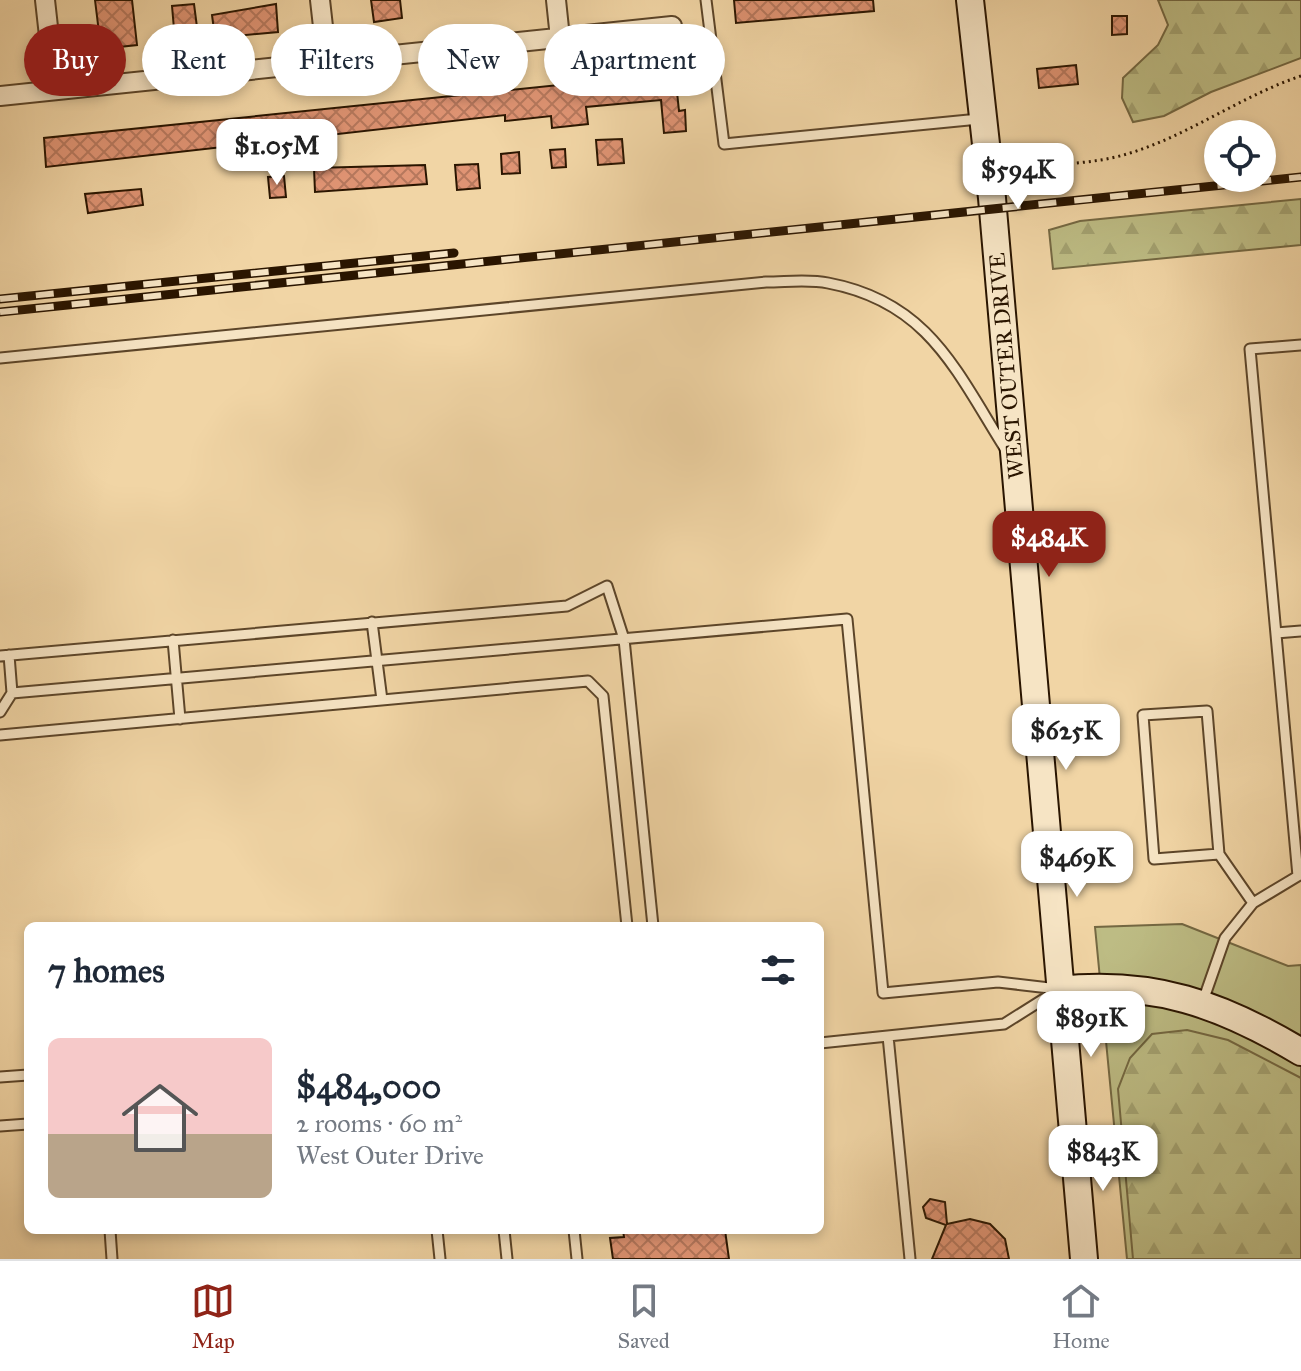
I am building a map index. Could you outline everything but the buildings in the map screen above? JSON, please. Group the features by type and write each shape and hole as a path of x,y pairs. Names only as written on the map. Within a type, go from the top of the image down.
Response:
{"main road":[{"name":"WEST OUTER DRIVE","path":"970,0 988,171 1084,1259"},
{"path":"1059,990 1124,986 1158,990 1234,1016 1301,1052"}],"street":[{"path":"45,0 48,24"},
{"path":"320,0 323,24"},
{"path":"556,0 559,24"},
{"path":"402,54 544,40"},
{"path":"126,83 271,68"},
{"path":"0,96 24,93"}],"lane":[{"path":"706,0 724,144 983,119"},
{"path":"0,358 766,282 825,282 864,292 900,308 927,330 946,351 1014,463"},
{"path":"1202,1004 1225,938 1253,903 1300,876 1250,349 1301,345"},
{"path":"0,712 12,693 5,656 567,606 607,586 624,639 653,922"},
{"path":"12,693 847,619 883,993 998,982 1059,990"},
{"path":"372,622 382,700"},
{"path":"1276,633 1301,631"},
{"path":"173,640 180,719"},
{"path":"0,735 588,681 603,696 627,922"},
{"path":"1219,854 1154,859 1143,715 1207,711 1219,854 1253,903"},
{"path":"1289,776 1301,775"},
{"path":"824,1043 1004,1024 1059,990"},
{"path":"888,1036 910,1259"},
{"path":"0,1077 24,1075"},
{"path":"0,1126 24,1124"},
{"path":"110,1234 112,1259"},
{"path":"437,1234 440,1259"},
{"path":"504,1234 507,1259"},
{"path":"574,1234 577,1259"}],"path":[{"path":"988,171 1126,155 1191,128 1267,87 1301,76"}],"green space":[{"path":"1158,0 1301,0 1301,58 1211,92 1164,116 1133,122 1122,98 1123,78 1158,45 1168,25"},
{"path":"1301,199 1301,245 1053,269 1049,230 1080,221"},
{"path":"1182,924 1288,966 1301,965 1301,1259 1127,1259 1095,927"},
{"path":"1187,1030 1228,1040 1301,1078 1301,1259 1133,1259 1118,1089 1130,1058 1152,1034"}],"railway":[{"path":"0,312 1301,177"},
{"path":"0,299 454,253"}]}
